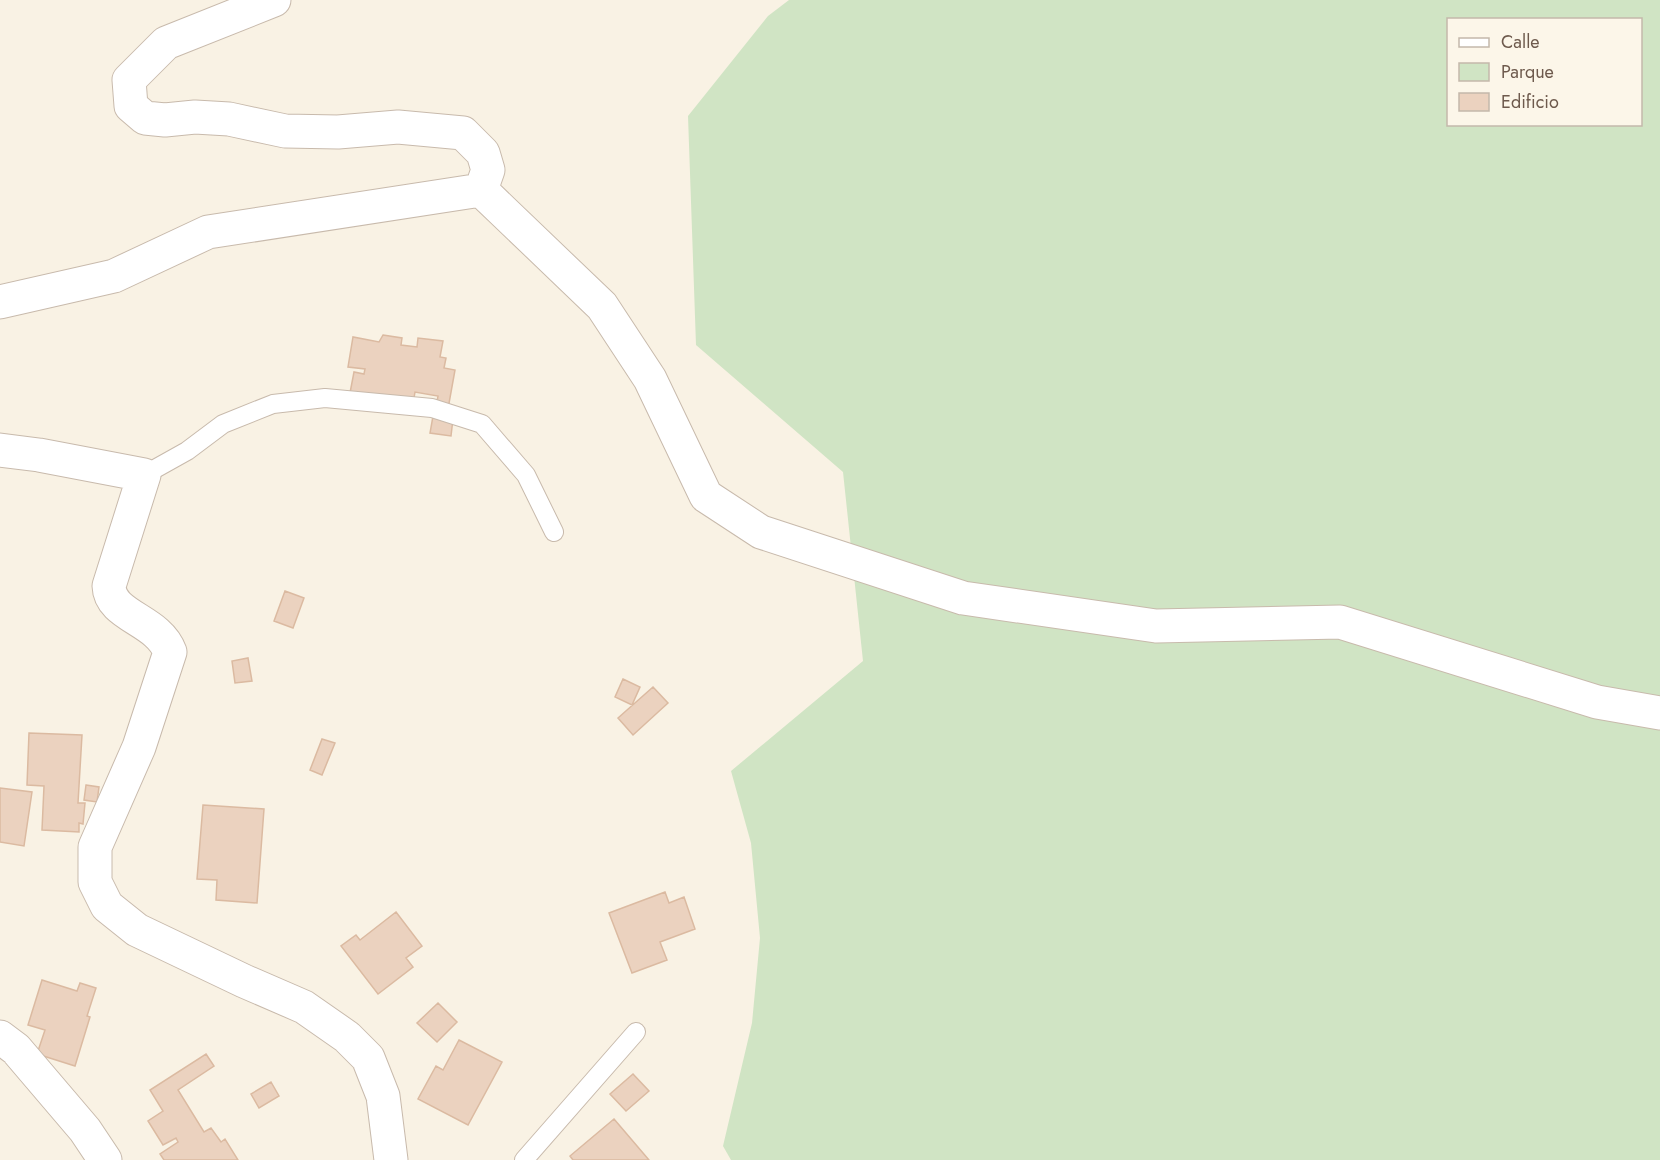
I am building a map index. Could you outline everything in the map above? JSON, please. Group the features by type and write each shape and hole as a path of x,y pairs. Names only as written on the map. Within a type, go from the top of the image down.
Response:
{"street":[{"path":"274,0 166,42 129,80 131,106 145,118 229,119 285,131 338,132 398,127 463,133 483,153 488,170 481,190"},
{"path":"0,302 114,276 208,232 481,190"},
{"path":"481,190 602,306 650,379 706,496 761,531 963,598 1156,626 1340,622 1597,702 1660,713"},
{"path":"0,450 144,475 109,586 109,595 114,603 159,633 166,641 170,652 139,747 95,847 95,882 107,906 137,930 304,1007 347,1037 368,1058 382,1096 391,1160"},
{"path":"0,1037 16,1049 85,1130 105,1160"}],"lane":[{"path":"144,475 187,451 223,424 273,404 325,398 432,408 482,424 526,475 554,532"},
{"path":"524,1160 636,1032"}],"green space":[{"path":"789,0 1660,0 1660,1160 731,1160 723,1146 752,1023 760,938 751,843 731,771 863,661 843,472 696,345 688,116 768,16"}],"building":[{"path":"383,335 402,338 401,345 417,347 418,338 443,341 440,357 446,358 444,368 455,370 448,409 436,407 438,396 415,392 413,404 350,393 354,372 364,374 365,369 348,367 353,337 379,342"},
{"path":"433,416 453,419 451,436 430,433"},
{"path":"285,591 304,598 293,628 274,621"},
{"path":"248,658 252,681 235,683 232,661"},
{"path":"623,679 640,687 632,705 615,697"},
{"path":"653,687 668,703 633,735 618,718"},
{"path":"29,733 82,735 78,803 85,803 83,824 79,823 79,832 42,830 44,786 27,785"},
{"path":"322,739 335,743 322,775 310,770"},
{"path":"86,785 99,787 97,802 84,800"},
{"path":"0,788 32,792 24,846 0,842"},
{"path":"203,805 264,809 257,903 216,900 217,880 197,879"},
{"path":"665,892 669,903 684,897 695,929 660,942 667,960 632,973 609,913"},
{"path":"396,912 422,946 406,958 413,967 378,994 341,946 356,935 360,940"},
{"path":"42,980 77,991 80,983 96,988 75,1066 37,1054 45,1030 28,1025"},
{"path":"438,1003 457,1022 437,1042 417,1023"},
{"path":"459,1040 502,1062 468,1125 418,1099 436,1066 443,1070"},
{"path":"206,1054 214,1066 178,1090 204,1132 211,1128 221,1142 225,1139 238,1160 164,1160 160,1154 178,1142 176,1138 163,1145 148,1121 163,1111 150,1090"},
{"path":"633,1074 649,1091 626,1111 610,1094"},
{"path":"271,1082 279,1096 259,1108 251,1094"},
{"path":"614,1119 649,1160 573,1160 570,1156"}]}
